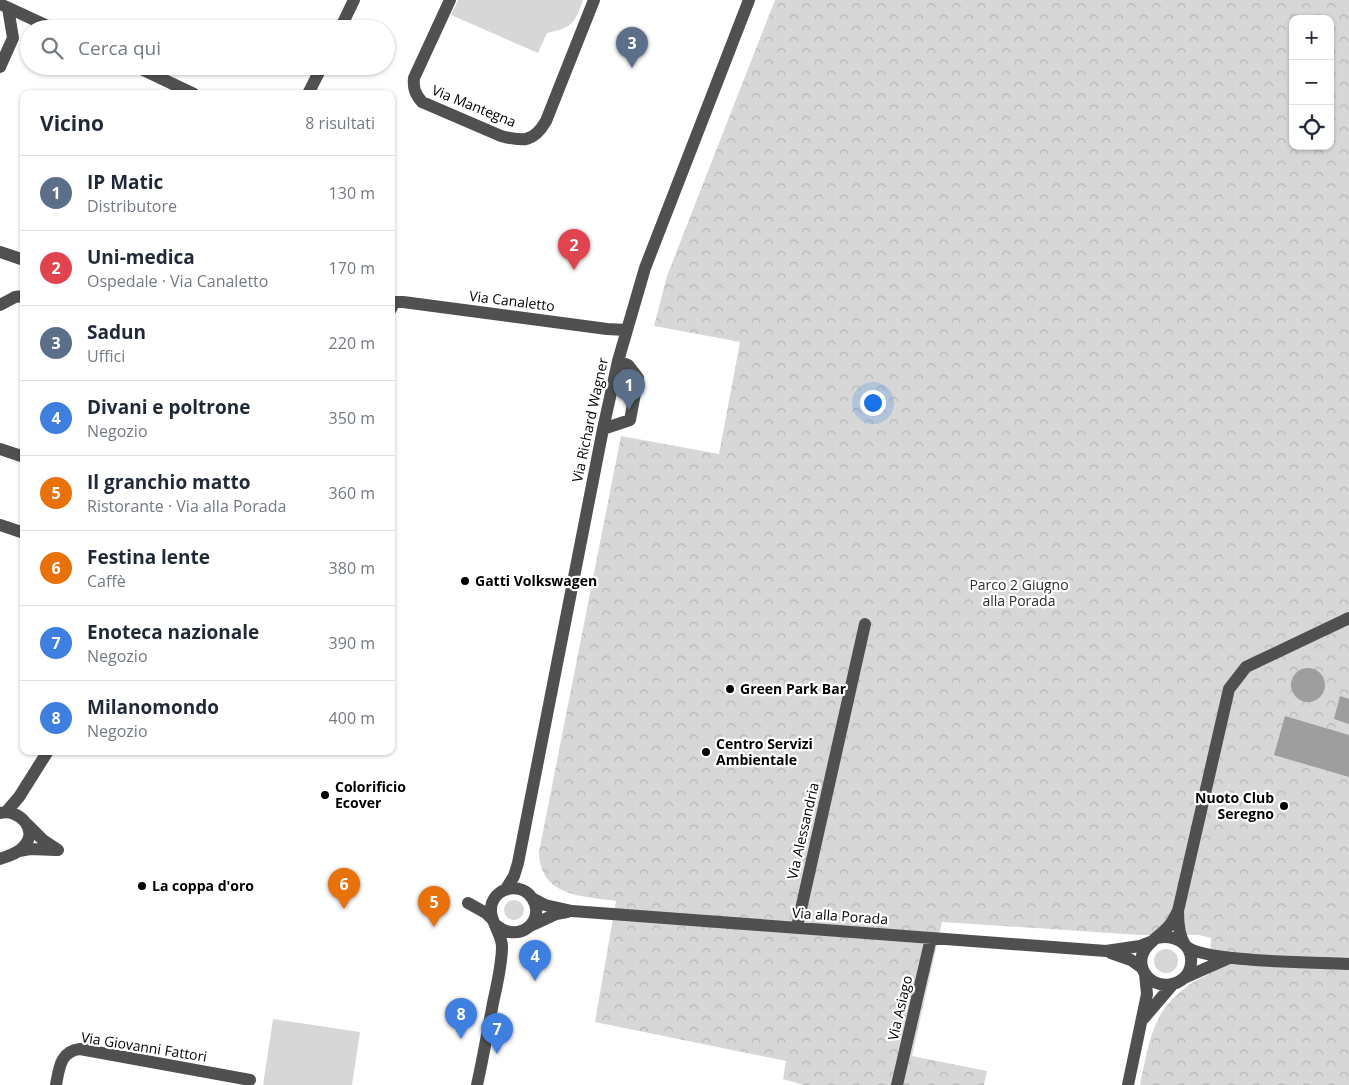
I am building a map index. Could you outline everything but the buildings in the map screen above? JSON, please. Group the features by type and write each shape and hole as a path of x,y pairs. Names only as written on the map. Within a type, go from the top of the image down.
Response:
{"street":[{"path":"344,20 354,0"},
{"name":"Via Mantegna","path":"450,0 414,78 413,86 416,95 422,102 501,136 525,140 533,137 541,130 546,121 594,0"},
{"name":"Via Richard Wagner","path":"506,889 514,876 518,863 603,429 626,330 645,268 749,0"},
{"path":"4,6 36,20"},
{"path":"0,67 13,38 4,6"},
{"path":"154,75 186,90"},
{"path":"310,90 318,75"},
{"path":"0,252 20,259"},
{"path":"0,305 20,296"},
{"name":"Via Canaletto","path":"395,305 626,330"},
{"path":"603,429 630,420 638,378 628,365 618,361"},
{"path":"0,449 20,456"},
{"path":"0,527 20,532"},
{"path":"1142,1020 1178,981 1187,974 1191,962 1191,956 1179,928 1178,911 1229,689 1246,666 1349,618"},
{"name":"Via Alessandria","path":"797,927 865,624"},
{"path":"0,859 19,851 30,849 58,850 43,840 24,821 3,813 27,784 45,755"},
{"path":"19,851 26,845 29,836 24,821 27,784"},
{"name":"Via Richard Wagner","path":"518,863 520,877 530,895"},
{"path":"499,973 509,948 527,928 536,912 530,895 514,888 506,889 495,898 468,903 486,913 502,930 509,933 517,933 527,928"},
{"name":"Via alla Porada","path":"530,895 545,905 572,911 1106,951 1140,946 1154,940"},
{"path":"477,1085 499,973 502,947 501,936 491,912 495,898"},
{"name":"Via alla Porada","path":"527,928 556,914 572,911"},
{"path":"1128,1085 1147,994 1142,954 1170,925 1178,911"},
{"path":"1154,940 1165,936 1172,937 1203,954 1229,958 1349,964"},
{"name":"Via Asiago","path":"897,1085 932,938"},
{"name":"Via alla Porada","path":"1106,951 1131,960 1144,971"},
{"path":"1144,971 1155,983 1167,985 1229,958"},
{"name":"Via Giovanni Fattori","path":"56,1085 60,1062 64,1056 74,1050 250,1080"}],"green space":[{"path":"458,0 583,0 575,19 562,29 547,33 538,53 451,15"},
{"name":"Parco 2 Giugno alla Porada","path":"775,0 1349,0 1349,1085 1140,1085 1152,1033 1166,1006 1191,984 1209,974 1211,938 1199,935 1140,935 942,922 912,1056 987,1071 984,1085 804,1085 783,1079 786,1061 595,1022 616,901 577,895 555,886 547,878 541,867 539,852 621,436 719,454 740,342 654,326 667,276"},
{"path":"514,900 521,903 524,910 521,917 514,920 507,917 504,910 507,903"},
{"path":"1166,949 1174,953 1178,961 1174,969 1166,973 1158,969 1154,961 1158,953"},
{"path":"273,1019 360,1032 352,1085 263,1085"}],"shaded area":[{"path":"1308,668 1315,669 1320,673 1324,678 1324,692 1320,697 1315,701 1308,702 1301,701 1296,697 1292,692 1291,685 1292,678 1296,673 1301,669"},
{"path":"1340,696 1349,699 1349,724 1334,719"},
{"path":"1285,716 1349,735 1349,777 1274,755"}],"place":[{"name":"Sadun","path":"632,68"},
{"name":"Uni-medica","path":"574,270"},
{"name":"IP Matic","path":"629,410"},
{"name":"Gatti Volkswagen","path":"465,581"},
{"name":"Green Park Bar","path":"730,689"},
{"name":"Centro Servizi Ambientale","path":"706,752"},
{"name":"Colorificio Ecover","path":"325,795"},
{"name":"Nuoto Club Seregno","path":"1284,806"},
{"name":"La coppa d'oro","path":"142,886"},
{"name":"Festina lente","path":"344,909"},
{"name":"Il granchio matto","path":"434,927"},
{"name":"Divani e poltrone","path":"535,981"},
{"name":"Milanomondo","path":"461,1039"},
{"name":"Enoteca nazionale","path":"497,1054"}]}
